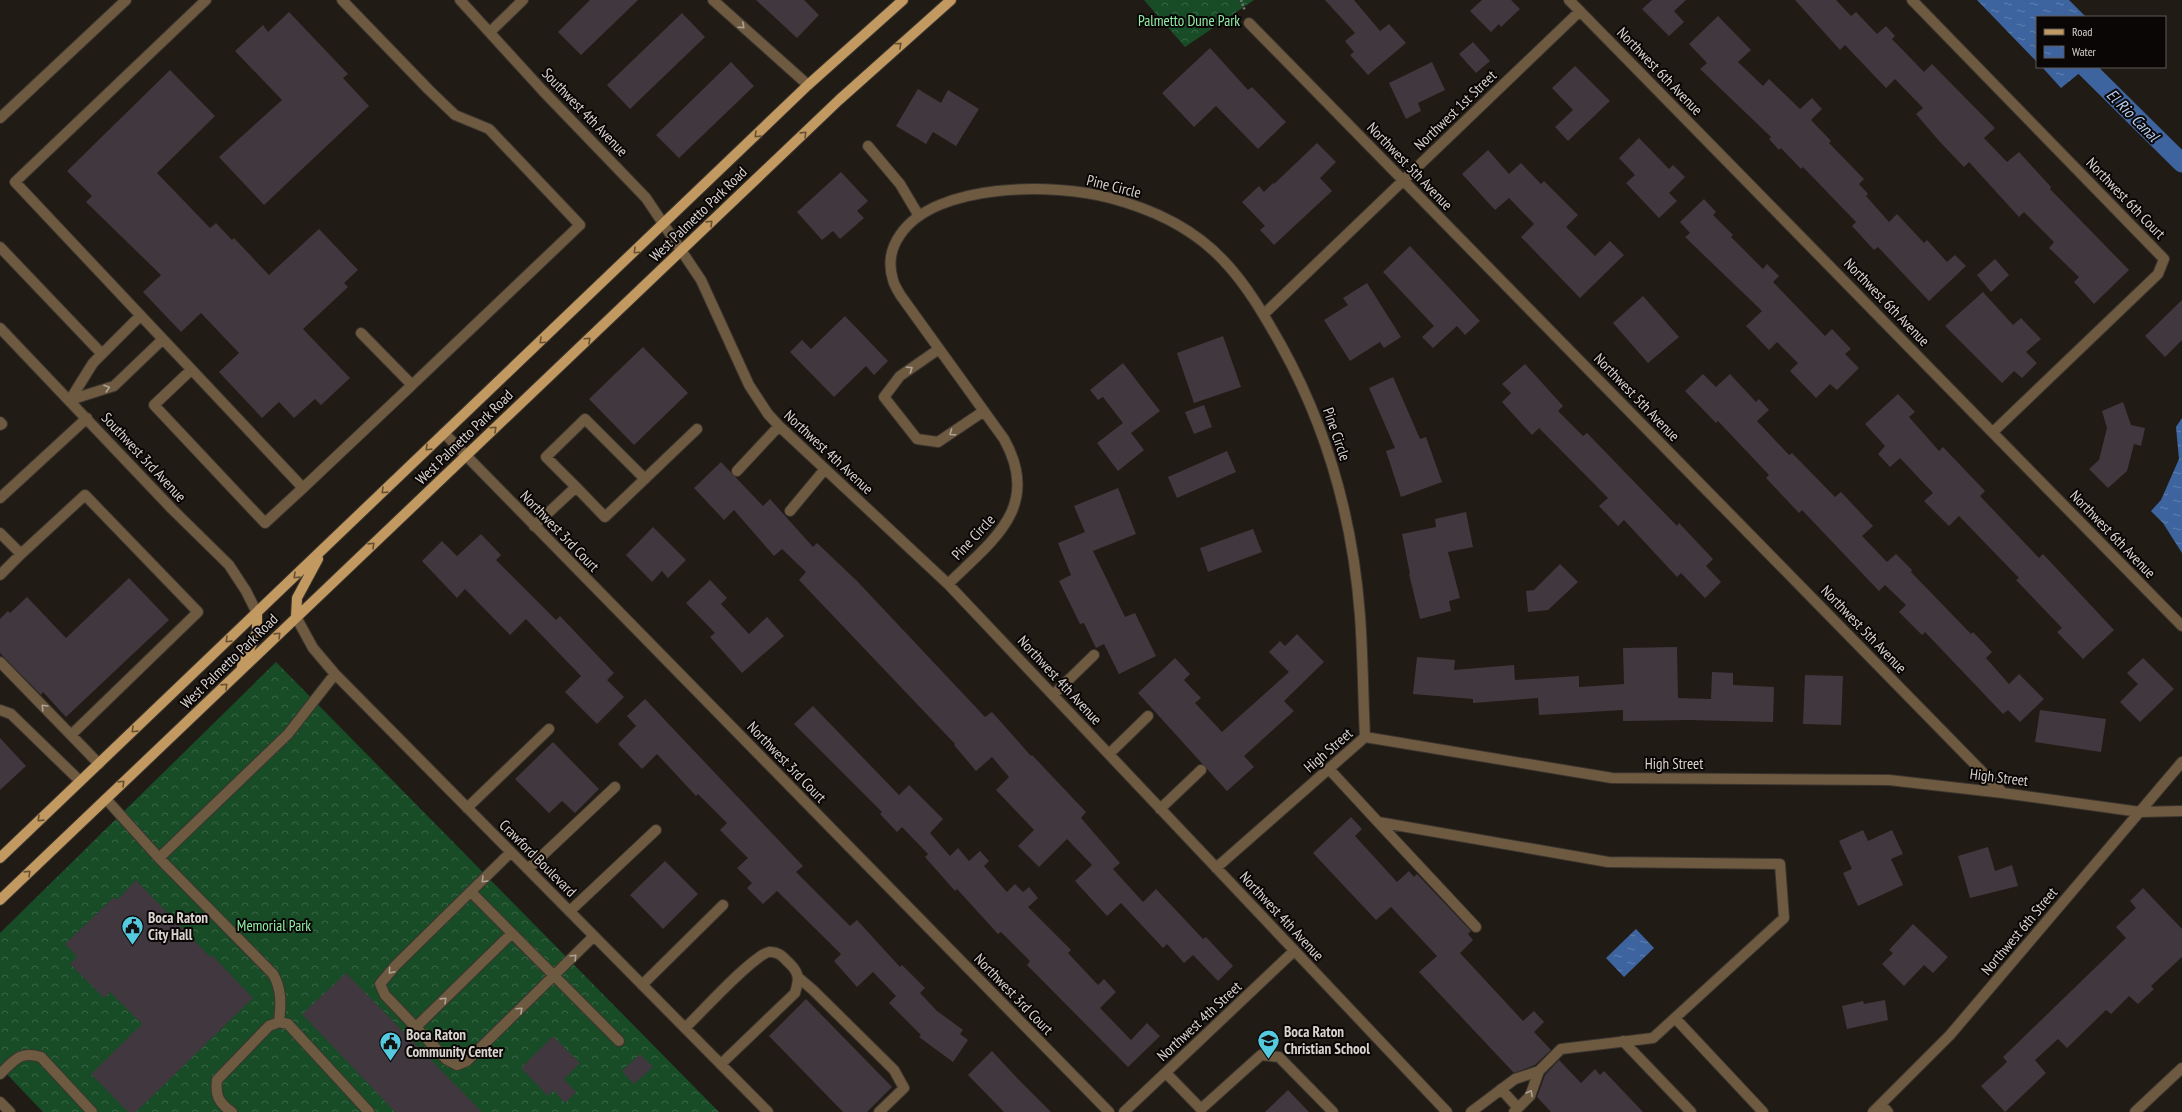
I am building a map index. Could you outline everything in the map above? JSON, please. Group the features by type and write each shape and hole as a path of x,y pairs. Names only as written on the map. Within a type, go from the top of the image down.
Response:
{"main road":[{"name":"West Palmetto Park Road","path":"0,858 808,85 903,0"},
{"name":"West Palmetto Park Road","path":"0,900 882,59 951,0"},
{"path":"296,617 297,598 324,549"},
{"path":"240,671 257,632 257,613"}],"street":[{"path":"0,118 126,0"},
{"path":"206,0 15,182 162,340 303,488"},
{"path":"191,370 154,405 265,523 580,225 489,129 455,115 342,0"},
{"name":"Southwest 4th Avenue","path":"460,0 490,31 543,91 646,198 682,250"},
{"path":"490,31 523,0"},
{"path":"713,0 808,85"},
{"name":"Northwest 6th Avenue","path":"1569,0 2182,626"},
{"name":"Northwest 6th Court","path":"1912,0 2164,259 2158,274 1993,432"},
{"name":"Northwest 1st Street","path":"1264,314 1580,11"},
{"name":"Northwest 5th Avenue","path":"1249,23 2003,793"},
{"path":"868,146 900,184 919,216"},
{"name":"Pine Circle","path":"948,584 996,536 1007,522 1016,501 1018,489 1013,454 984,411 901,296 892,279 890,260 895,243 905,227 919,216 953,200 986,193 1022,189 1058,189 1110,198 1144,209 1178,225 1194,235 1213,250 1234,272 1264,314 1292,365 1308,400 1334,472 1344,509 1352,550 1360,615 1365,737"},
{"path":"0,247 102,354"},
{"name":"Northwest 4th Avenue","path":"682,250 701,280 749,385 768,414 948,584 1447,1112"},
{"path":"70,400 93,363 140,316"},
{"name":"Southwest 3rd Avenue","path":"0,328 172,509 229,565 246,591 257,613"},
{"path":"361,333 412,385"},
{"path":"70,400 114,386 162,340"},
{"path":"939,349 900,376 884,397 917,440 938,442 984,411"},
{"path":"0,498 86,418"},
{"path":"645,479 585,419 546,457 606,517 697,429"},
{"path":"0,422 2,424 0,425"},
{"path":"737,471 779,426"},
{"name":"Northwest 3rd Court","path":"444,433 1109,1112"},
{"path":"790,511 825,469"},
{"path":"534,526 576,487"},
{"path":"0,575 85,495 198,612 71,735"},
{"path":"0,533 21,554"},
{"name":"Crawford Boulevard","path":"296,617 313,648 335,674 768,1112"},
{"path":"1053,695 1094,655"},
{"path":"0,662 99,764"},
{"path":"159,858 288,734 335,674"},
{"path":"0,710 11,714 80,781"},
{"path":"1109,754 1148,716"},
{"path":"467,808 549,729"},
{"name":"High Street","path":"1216,868 1365,737 1612,778 1889,780 2003,793 2140,812 2182,811"},
{"name":"Northwest 6th Street","path":"1873,1112 1950,1036 2182,762"},
{"path":"1329,769 1476,927"},
{"path":"1160,809 1201,770"},
{"path":"528,869 615,787"},
{"path":"106,799 159,858 273,974 279,984 281,1002 279,1022"},
{"path":"1378,822 1608,862 1780,864 1784,918 1653,1038 1561,1049 1539,1071 1530,1096 1516,1110 1501,1089"},
{"path":"570,911 656,830"},
{"path":"511,852 396,965 380,984 385,995 446,1059 457,1065 466,1060 554,978 594,936"},
{"path":"471,892 554,978 619,1041"},
{"path":"642,985 723,905"},
{"path":"416,1027 511,934"},
{"name":"Northwest 4th Street","path":"1124,1112 1294,951"},
{"path":"685,1028 754,961 768,952 780,954 795,968 799,978 894,1070 904,1088 880,1112"},
{"path":"721,1064 795,993 799,978"},
{"path":"1674,1018 1763,1112"},
{"path":"232,1112 221,1104 216,1092 217,1080 269,1026 279,1022 288,1024 369,1112"},
{"path":"1623,1042 1691,1112"},
{"path":"0,1074 18,1057 30,1054 41,1057 92,1112"},
{"path":"1166,1073 1200,1111 1261,1055 1279,1057 1332,1112"},
{"path":"2135,1112 2182,1068"},
{"path":"1471,1112 1515,1079 1539,1071"},
{"path":"0,1102 10,1112"},
{"path":"1881,1104 1888,1112"}],"green space":[{"name":"Palmetto Dune Park","path":"1144,0 1254,0 1185,47"},
{"name":"Memorial Park","path":"276,662 719,1112 43,1112 0,1067 0,933"}],"water":[{"path":"1977,0 2069,0 2085,16 2036,16 2036,61"},
{"path":"2043,68 2086,68 2061,88"},
{"path":"2182,418 2182,553 2163,523 2151,511 2161,500 2179,459 2176,427"},
{"path":"1636,929 1654,948 1624,977 1606,958"}],"building":[{"path":"590,0 638,0 581,55 558,32"},
{"path":"756,0 804,0 819,15 797,38"},
{"path":"1325,0 1354,0 1380,31 1389,24 1406,43 1368,75 1350,55 1354,52 1345,41 1355,33"},
{"path":"1482,0 1511,0 1520,9 1501,27 1499,24 1491,32 1470,11"},
{"path":"1652,0 1686,0 1674,11 1684,22 1669,36 1642,9"},
{"path":"1795,0 1836,0 1851,16 1856,12 1877,34 1886,26 1895,36 1892,39 1924,72 1932,64 1995,128 1984,138 2007,162 2019,152 2051,187 2050,189 2129,270 2094,304 2074,282 2079,277 2049,248 2054,242 2024,212 2019,217 1969,162 1964,167 1916,114 1923,108 1895,79 1886,88 1845,45 1840,50"},
{"path":"289,12 348,74 343,78 369,106 264,205 219,157 282,100 235,51 263,25 268,32"},
{"path":"682,13 705,37 630,109 607,85"},
{"path":"1718,16 1751,50 1738,62 1763,86 1769,79 1800,109 1812,98 1822,109 1811,120 1831,141 1829,143 1864,179 1859,184 1868,194 1866,196 1889,222 1897,214 1924,243 1927,240 1947,262 1955,255 1966,266 1929,301 1878,247 1874,250 1852,226 1856,222 1803,167 1801,169 1781,148 1779,150 1769,139 1771,137 1700,69 1707,63 1689,44"},
{"path":"1473,42 1490,61 1476,73 1459,54"},
{"path":"1210,48 1248,90 1252,87 1286,122 1258,149 1216,106 1194,127 1162,93"},
{"path":"731,62 754,86 679,158 656,135"},
{"path":"1432,62 1445,90 1418,103 1421,111 1406,119 1389,83"},
{"path":"1575,66 1610,101 1568,141 1555,127 1573,110 1552,88"},
{"path":"170,70 215,116 157,173 210,228 216,223 232,240 234,238 269,275 319,229 358,270 344,283 348,287 303,329 350,378 321,405 315,399 294,418 279,402 262,418 219,372 239,353 201,313 181,332 143,292 161,275 86,202 92,196 67,171"},
{"path":"918,89 941,103 948,90 979,109 956,146 933,132 926,144 896,126"},
{"path":"1639,138 1669,169 1673,165 1685,177 1669,193 1677,201 1659,218 1626,183 1635,175 1619,158"},
{"path":"1317,143 1336,162 1320,178 1332,191 1274,245 1260,230 1265,226 1242,202 1259,186 1264,192"},
{"path":"1488,150 1509,174 1521,163 1541,184 1544,181 1578,215 1566,227 1595,256 1610,241 1624,255 1580,298 1521,237 1534,224 1509,198 1495,210 1462,174"},
{"path":"841,172 868,201 857,211 864,218 840,239 833,231 822,240 797,212"},
{"path":"1704,199 1716,212 1713,215 1733,235 1731,237 1763,269 1767,264 1779,276 1773,282 1825,336 1832,329 1851,349 1845,354 1859,368 1837,390 1830,384 1816,398 1790,371 1798,363 1777,342 1769,350 1746,326 1762,311 1685,237 1690,233 1680,222"},
{"path":"1410,246 1480,321 1465,335 1457,326 1433,348 1422,337 1434,326 1383,272"},
{"path":"1995,259 2009,275 1991,292 1977,275"},
{"path":"1367,283 1401,337 1384,348 1380,342 1350,361 1324,320 1348,305 1343,298"},
{"path":"1983,292 2013,325 2021,318 2041,339 2026,352 2037,363 2022,378 2014,371 2002,383 1945,326"},
{"path":"1643,296 1679,337 1648,363 1613,323"},
{"path":"2182,300 2182,340 2165,357 2145,336"},
{"path":"845,316 888,361 874,375 866,366 834,397 790,352 802,340 811,349"},
{"path":"1223,336 1241,387 1194,403 1177,353"},
{"path":"643,347 688,393 634,445 589,399"},
{"path":"1123,363 1160,411 1131,433 1144,450 1118,471 1097,443 1123,423 1103,397 1098,400 1090,390"},
{"path":"1525,364 1563,406 1558,411 1583,436 1587,433 1677,526 1679,523 1713,559 1706,566 1721,582 1705,598 1681,573 1677,577 1624,520 1618,526 1599,506 1608,498 1539,428 1532,435 1502,402 1511,393 1502,384"},
{"path":"1703,374 1716,387 1730,374 1756,402 1759,399 1769,410 1757,421 1789,455 1792,453 1835,497 1841,492 1873,526 1862,536 1887,562 1896,554 1912,570 1911,572 1971,634 1973,632 1992,652 1986,658 2009,684 2019,674 2044,699 2020,722 2008,710 2003,714 1925,632 1922,635 1899,612 1906,605 1885,585 1879,591 1802,510 1799,513 1766,478 1769,475 1718,421 1716,423 1685,391"},
{"path":"1393,377 1420,439 1426,437 1442,482 1401,497 1386,451 1395,448 1369,388"},
{"path":"1898,394 1915,412 1909,417 1939,451 1943,447 1985,491 1980,496 2039,558 2043,554 2114,630 2083,659 2057,632 2062,628 2016,580 2019,578 1959,516 1949,526 1924,501 1933,493 1900,458 1890,467 1878,454 1885,446 1865,424"},
{"path":"2123,402 2131,425 2145,428 2141,446 2134,444 2127,471 2108,488 2089,469 2099,460 2107,428 2102,411"},
{"path":"1204,405 1212,427 1194,434 1185,412"},
{"path":"1227,451 1236,472 1177,498 1168,477"},
{"path":"721,462 763,506 770,499 813,547 817,543 857,581 985,717 992,712 1031,756 1032,755 1086,812 1081,818 1120,863 1113,869 1143,902 1156,889 1203,939 1206,937 1233,966 1218,981 1193,955 1184,963 1167,944 1163,948 1121,903 1107,916 1075,881 1092,865 1067,839 1039,867 1018,846 1034,830 996,790 1009,777 992,757 976,771 954,745 955,744 799,580 806,572 782,549 774,556 734,510 724,520 694,488"},
{"path":"1118,488 1136,534 1093,551 1125,617 1135,613 1156,656 1119,674 1104,644 1096,648 1084,623 1080,624 1059,581 1071,575 1058,543 1085,532 1074,506"},
{"path":"1466,512 1473,547 1448,552 1460,598 1449,601 1451,611 1420,619 1409,574 1402,534 1436,527 1435,519"},
{"path":"653,527 686,560 668,578 662,571 652,582 626,555"},
{"path":"1253,529 1262,552 1208,572 1200,548"},
{"path":"481,534 501,555 496,560 556,620 560,616 614,673 607,680 624,697 597,724 565,692 581,676 526,619 510,635 465,589 457,598 422,561 442,541 457,556"},
{"path":"1560,564 1578,582 1548,610 1528,612 1526,591 1534,590"},
{"path":"129,578 169,620 66,717 43,692 41,695 0,653 0,619 8,611 10,613 27,597 66,638"},
{"path":"710,580 727,598 721,604 749,634 767,617 784,636 742,673 710,637 715,633 686,603"},
{"path":"1297,634 1324,662 1284,701 1294,711 1244,756 1254,767 1227,791 1138,693 1175,658 1190,674 1184,680 1201,698 1195,703 1222,732 1289,672 1269,652 1280,641 1285,646"},
{"path":"1677,647 1678,698 1711,699 1712,672 1733,673 1733,685 1774,687 1773,722 1689,720 1623,721 1623,710 1539,715 1538,698 1473,703 1473,699 1413,694 1417,657 1455,660 1454,670 1514,665 1515,680 1579,676 1579,687 1624,684 1623,648"},
{"path":"2143,658 2174,689 2140,722 2120,702 2138,684 2127,673"},
{"path":"1805,675 1843,676 1841,725 1803,724"},
{"path":"645,699 803,866 796,872 850,926 857,920 900,967 902,965 925,988 920,993 937,1011 963,1030 960,1034 968,1040 953,1062 919,1037 921,1035 889,1003 896,996 873,972 857,987 834,961 841,954 777,891 763,904 747,888 752,883 737,868 748,858 720,830 727,823 698,794 696,796 657,754 642,769 618,744 636,726 627,716"},
{"path":"813,706 899,795 909,785 943,819 930,833 950,856 958,848 969,861 980,851 989,861 984,866 1007,892 1015,884 1023,892 1029,887 1038,898 1028,907 1071,950 1068,953 1098,985 1104,979 1116,992 1100,1008 1131,1040 1147,1023 1160,1036 1128,1067 1027,965 1030,961 1001,932 998,934 957,889 955,891 925,857 928,854 902,827 897,832 880,814 882,812 794,724"},
{"path":"2040,710 2106,719 2101,752 2035,742"},
{"path":"0,738 26,766 0,790"},
{"path":"553,742 599,789 575,813 562,801 549,813 515,779"},
{"path":"1351,817 1362,829 1355,836 1397,882 1409,871 1414,877 1417,874 1471,931 1468,934 1473,940 1460,953 1523,1021 1534,1011 1544,1022 1534,1032 1551,1050 1535,1065 1514,1073 1419,972 1437,956 1391,907 1376,920 1313,853"},
{"path":"1863,830 1868,841 1892,830 1903,854 1891,859 1903,885 1858,906 1843,873 1852,869 1839,841"},
{"path":"1988,847 1995,871 2012,865 2018,886 1970,898 1958,856"},
{"path":"665,861 698,894 663,929 630,895"},
{"path":"136,880 210,957 212,955 253,998 136,1112 128,1112 91,1074 142,1024 110,992 104,998 70,964 77,957 65,944 114,897 117,900"},
{"path":"2143,888 2182,929 2182,957 2151,986 2154,989 2138,1004 2129,996 2111,1014 2106,1010 2067,1048 2058,1039 2035,1060 2046,1073 2005,1112 1981,1086 2007,1062 2003,1057 2126,938 2116,927 2136,908 2130,901"},
{"path":"1913,924 1948,957 1933,973 1924,965 1904,986 1882,964 1893,953 1889,950"},
{"name":"Boca Raton Community Center","path":"346,973 482,1112 395,1112 302,1014"},
{"path":"806,999 892,1087 867,1112 843,1112 769,1036"},
{"path":"1885,1000 1888,1020 1847,1029 1842,1006 1863,1001 1864,1004"},
{"path":"553,1036 580,1063 564,1079 576,1092 565,1103 553,1090 548,1096 521,1068"},
{"path":"992,1051 1051,1112 1004,1112 968,1075"},
{"path":"640,1054 653,1067 634,1084 622,1071"},
{"path":"1559,1060 1581,1083 1595,1069 1600,1075 1604,1071 1643,1112 1551,1112 1537,1097 1545,1075"},
{"name":"Boca Raton Christian School","path":"1288,1090 1309,1112 1265,1112"}],"waterway":[{"name":"El Rio Canal","path":"2086,68 2182,163"}],"place":[{"name":"Boca Raton City Hall","path":"133,946"},
{"name":"Boca Raton Christian School","path":"1268,1060"},
{"name":"Boca Raton Community Center","path":"391,1062"}]}
